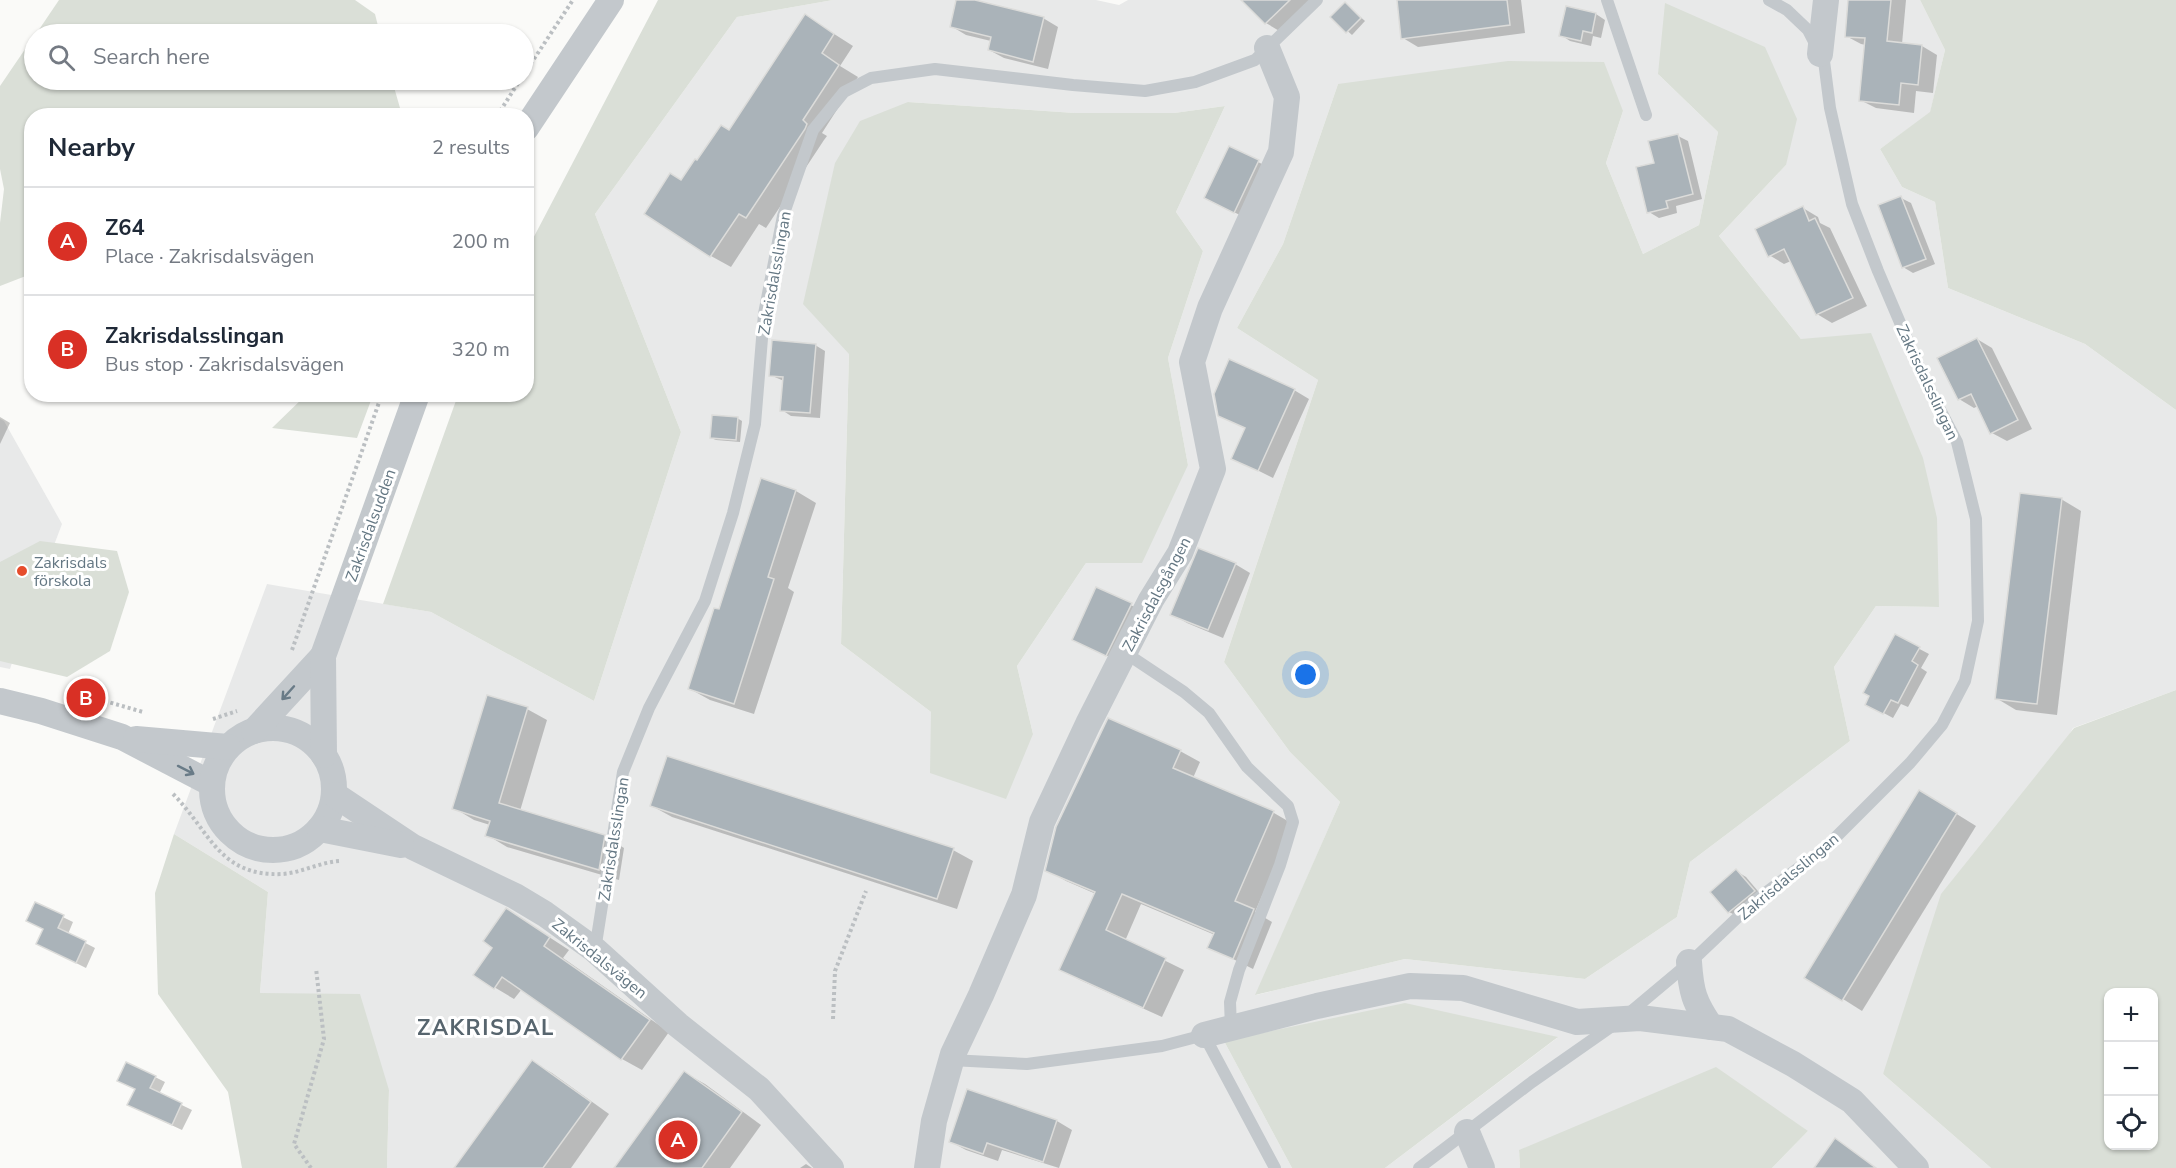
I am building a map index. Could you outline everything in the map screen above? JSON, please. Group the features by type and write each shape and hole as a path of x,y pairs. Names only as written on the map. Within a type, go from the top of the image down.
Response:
{"street":[{"path":"534,116 611,0"},
{"name":"Zakrisdalsslingan","path":"1820,54 1826,0"},
{"name":"Zakrisdalsgången","path":"927,1168 934,1121 951,1060 1024,895 1042,822 1124,652 1151,600 1180,553 1213,469 1192,362 1210,308 1281,152 1287,97 1267,48"},
{"name":"Zakrisdalsudden","path":"324,754 323,656 414,402"},
{"name":"Zakrisdalsudden","path":"248,720 323,656"},
{"path":"0,701 41,711 183,755 228,747"},
{"path":"248,720 293,731 311,740 324,754 333,774 335,795 333,807 320,829 308,841 292,848 275,851 250,846 228,831 218,817 213,801 212,784 220,758 228,747 240,738 248,720"},
{"path":"183,755 212,784"},
{"name":"Zakrisdalsvägen","path":"335,795 413,847 515,896 545,914 595,950 678,1025 759,1089 831,1168"},
{"path":"320,829 413,847"},
{"path":"1689,962 1691,986 1697,1006 1711,1027"},
{"path":"1204,1035 1317,1006 1410,986 1463,988 1576,1022 1640,1018 1728,1029 1793,1064 1852,1101 1916,1168"},
{"path":"1467,1132 1482,1168"}],"lane":[{"name":"Zakrisdalsslingan","path":"595,950 623,772 649,708 705,601 733,513 755,424 764,314 783,216 813,130 844,92 871,78 935,69 1073,86 1145,91 1195,82 1255,60 1317,0"},
{"path":"1607,0 1646,115"},
{"name":"Zakrisdalsslingan","path":"1419,1168 1532,1082 1622,1019 1689,962 1756,900 1825,848 1910,762 1942,725 1965,681 1978,621 1976,519 1957,442 1923,379 1852,204 1830,108 1824,61 1808,30 1787,10 1768,0"},
{"path":"1124,652 1184,692 1209,713 1247,767 1288,806 1293,822 1280,865 1239,970 1230,1002 1231,1028"},
{"path":"951,1060 1027,1064 1162,1046 1204,1035 1275,1168"}],"path":[{"path":"534,59 573,0"},
{"path":"502,108 514,90"},
{"path":"287,659 379,402"},
{"path":"248,720 196,721 168,789 189,812 219,852 237,866 261,873 284,874 329,861 342,860"},
{"path":"833,1019 835,971 866,891"},
{"path":"311,1168 294,1144 324,1039 316,968"}],"shaded area":[{"path":"59,0 355,0 375,14 378,24 43,24"},
{"path":"658,0 833,0 737,17 595,214 681,432 594,701 431,612 383,604 455,402 534,402 534,237"},
{"path":"833,0 1096,0 1119,5 1128,0 1920,0 1945,50 1930,113 1880,149 1902,187 1935,202 1948,288 2085,344 2176,410 2176,690 2073,728 1883,1074 1991,1168 1772,1168 1808,1131 1519,1150 1520,1168 1385,1168 1557,1038 1224,1041 1292,1168 387,1168 389,1090 260,993 268,892 174,834 267,584 431,612 594,701 681,432 595,214 737,17","holes":["1658,74 1786,165 1719,236 1801,339 1939,607 1876,606 1834,667 1850,741 1690,862 1677,917 1585,979 1405,959 1256,995 1340,802 1290,752 1224,662 1318,380 1237,328 1283,244 1338,84 1623,111 1606,163 1643,254 1699,225 1718,132","908,102 1075,113 1174,113 1225,106 1176,212 1203,251 1168,358 1188,465 1086,563 1017,666 1033,734 931,712 841,644 849,353"]},
{"path":"1920,0 2176,0 2176,410 2085,344 1948,288 1935,202 1902,187 1880,149 1930,112 1945,50"},
{"path":"1665,3 1765,47 1797,119 1786,165 1719,236 1801,339 1871,333 1923,458 1937,518 1939,607 1876,606 1834,667 1850,741 1690,862 1677,917 1585,979 1405,959 1255,995 1340,802 1290,752 1224,662 1318,380 1237,328 1283,244 1338,84 1508,61 1604,62 1623,111 1606,163 1643,254 1699,225 1718,132 1658,74"},
{"path":"24,51 24,90 395,90 400,108 24,108 24,277 0,286 0,223 4,189 0,169 0,86"},
{"path":"908,102 1075,113 1174,113 1225,106 1176,212 1203,251 1168,358 1188,465 1142,563 1086,563 1017,666 1033,734 1006,799 930,773 931,712 841,644 849,354 803,304 835,163 860,121"},
{"path":"299,402 370,402 357,438 272,428"},
{"name":"Zakrisdals förskola","path":"0,419 4,421 62,524 26,619 10,669 0,667"},
{"path":"40,541 117,551 129,592 110,651 67,677 0,661 0,562"},
{"path":"2176,690 2176,1168 1991,1168 1883,1074 1941,894 2074,728"},
{"path":"174,834 268,892 260,993 360,994 389,1090 387,1168 242,1168 228,1092 158,994 155,893"},
{"path":"1405,1003 1558,1037 1385,1168 1292,1168 1224,1041"},
{"path":"1716,1067 1808,1131 1772,1168 1520,1168 1519,1150"}],"building":[{"path":"956,0 975,0 1044,17 1033,62 988,50 991,37 950,27"},
{"path":"1241,0 1290,0 1265,24"},
{"path":"1397,0 1507,0 1510,25 1401,39"},
{"path":"1848,0 1891,0 1887,41 1922,45 1918,85 1901,83 1899,105 1859,101 1865,38 1845,37"},
{"path":"1345,2 1361,18 1346,33 1330,17"},
{"path":"1566,6 1596,13 1592,33 1583,31 1581,41 1559,36"},
{"path":"805,14 834,34 822,53 839,65 803,120 807,124 805,129 746,218 739,214 710,257 644,214 670,173 681,180 721,125 729,130"},
{"path":"1678,134 1693,194 1666,201 1668,208 1647,213 1636,167 1654,163 1648,141"},
{"path":"1229,146 1259,160 1234,213 1204,198"},
{"path":"1901,196 1926,259 1902,268 1878,205"},
{"path":"1803,206 1809,221 1815,218 1853,298 1816,315 1784,249 1768,257 1755,229"},
{"path":"1977,338 2018,420 1990,434 1971,394 1958,400 1937,358"},
{"path":"772,340 816,344 810,413 780,411 783,377 769,376"},
{"path":"1229,359 1295,389 1258,471 1231,459 1245,428 1218,416 1214,394"},
{"path":"712,415 738,417 736,440 710,438"},
{"path":"761,478 796,490 768,577 774,579 734,704 688,689 714,608 719,609"},
{"path":"2020,493 2062,498 2037,704 1995,699"},
{"path":"1198,548 1236,563 1208,630 1170,615"},
{"path":"1096,587 1132,603 1106,656 1072,640"},
{"path":"1895,634 1920,647 1912,661 1918,665 1898,703 1891,700 1883,714 1865,705 1869,696 1863,693"},
{"path":"487,695 528,707 499,803 605,835 599,870 485,836 490,821 452,809"},
{"path":"1108,718 1181,750 1173,768 1274,811 1235,901 1254,909 1233,959 1207,948 1214,933 1122,894 1106,930 1166,958 1143,1008 1059,970 1095,892 1045,871 1056,827"},
{"path":"667,756 954,848 937,899 650,806"},
{"path":"1919,790 1957,813 1842,1001 1804,978"},
{"path":"1736,869 1755,891 1728,913 1710,892"},
{"path":"35,902 64,915 58,928 86,941 76,963 36,944 43,929 26,921"},
{"path":"506,908 550,937 544,946 650,1020 621,1060 502,977 494,989 473,975 492,948 483,941"},
{"path":"532,1060 591,1102 543,1168 454,1168"},
{"path":"126,1062 156,1076 150,1088 182,1103 172,1125 127,1105 135,1089 117,1081"},
{"path":"684,1071 742,1112 702,1168 614,1168"},
{"path":"967,1089 1057,1120 1043,1162 987,1143 983,1154 949,1142"},
{"path":"1835,1138 1876,1168 1814,1168"}],"place":[{"name":"Zakrisdals förskola","path":"22,571"},
{"name":"Zakrisdalsslingan","path":"86,698"},
{"name":"Z64","path":"678,1140"}],"district":[{"name":"ZAKRISDAL","path":"486,1027"}]}
